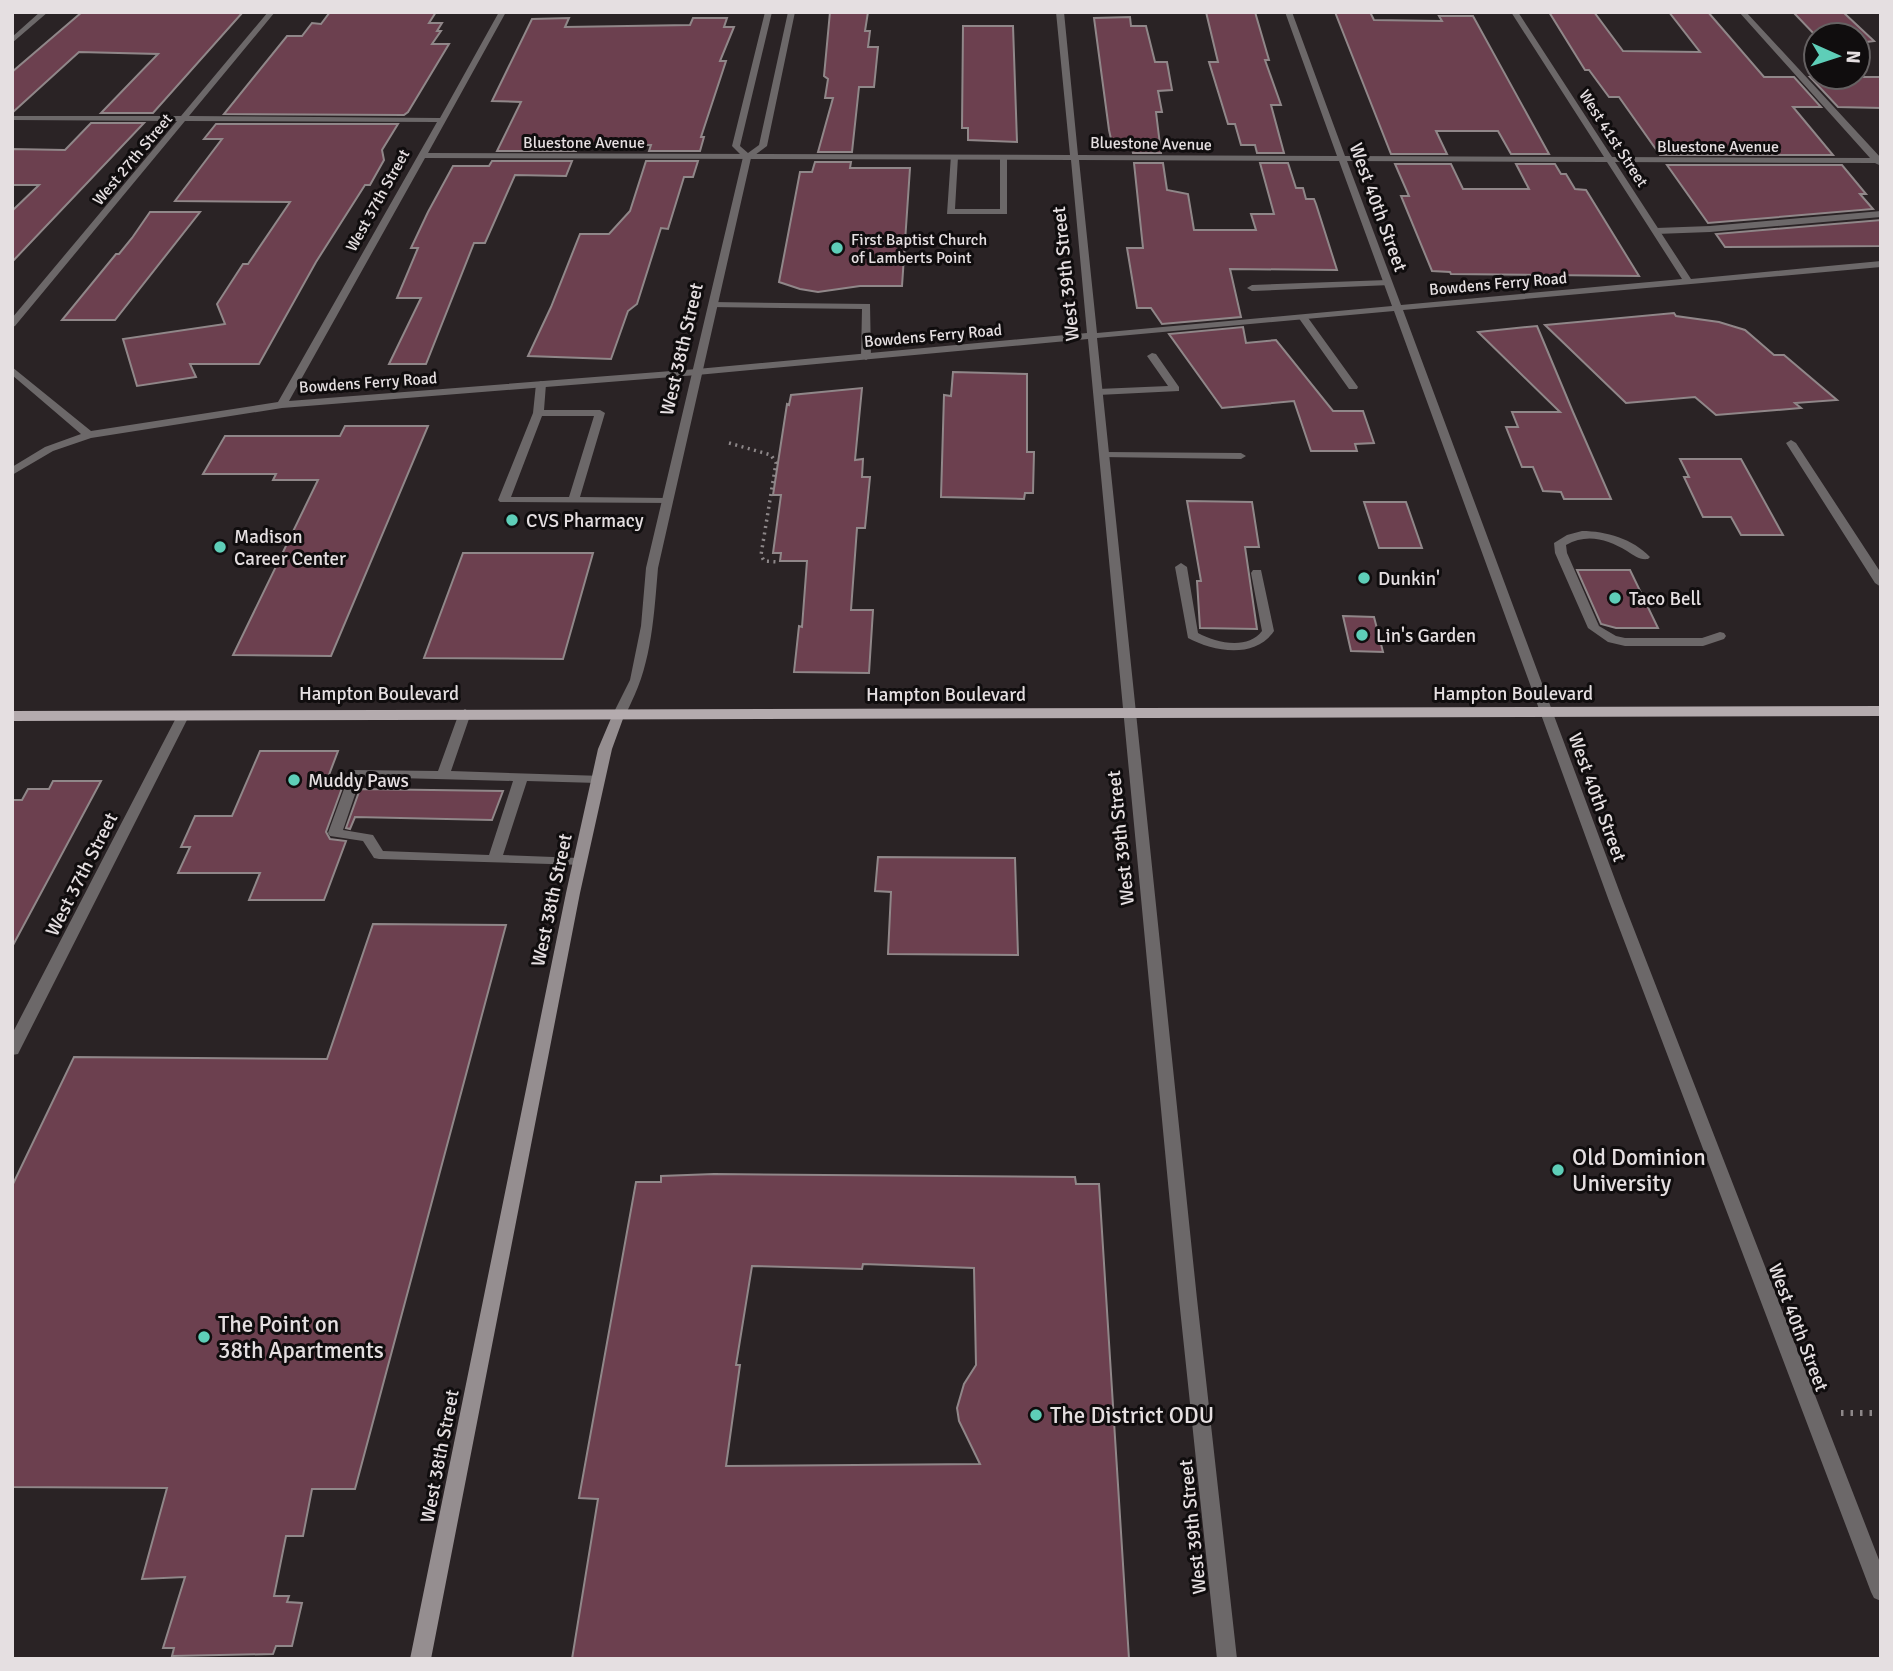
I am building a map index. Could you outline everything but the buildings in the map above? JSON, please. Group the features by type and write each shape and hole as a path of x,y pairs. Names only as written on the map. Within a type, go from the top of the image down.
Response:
{"main road":[{"name":"Hampton Boulevard","path":"12,716 465,713 618,716 1546,714 1881,711"},
{"name":"West 38th Street","path":"420,1659 579,862 605,749 618,716"}],"street":[{"path":"12,41 45,12"},
{"name":"West 27th Street","path":"12,324 272,12"},
{"name":"West 37th Street","path":"282,405 503,12"},
{"name":"West 38th Street","path":"747,157 736,146 769,12"},
{"name":"West 38th Street","path":"618,716 636,680 648,626 652,568 747,157 763,146 792,12"},
{"name":"West 39th Street","path":"1060,12 1129,715 1227,1659"},
{"name":"West 40th Street","path":"1288,12 1546,714 1881,1592"},
{"name":"West 41st Street","path":"1514,12 1688,281"},
{"path":"1742,12 1879,163"},
{"path":"12,118 441,120"},
{"name":"Bluestone Avenue","path":"421,155 1879,163"},
{"path":"954,157 950,212 1004,212 1004,157"},
{"path":"1656,231 1881,214"},
{"name":"Bowdens Ferry Road","path":"12,472 49,449 89,435 282,405 697,372 1881,264"},
{"path":"1252,288 1387,283"},
{"path":"712,305 867,306 866,357"},
{"path":"1303,317 1353,387"},
{"path":"1098,392 1175,389 1152,356"},
{"path":"12,370 89,435"},
{"path":"541,384 538,413 504,500 667,501"},
{"path":"538,413 600,413 573,501"},
{"path":"1791,443 1881,583"},
{"path":"1105,455 1241,456"},
{"path":"1644,557 1620,540 1608,536 1580,535 1560,543 1561,553 1594,628 1612,639 1625,642 1703,642 1720,636"},
{"path":"1181,567 1192,635 1199,640 1220,645 1247,645 1265,639 1268,631 1257,573"},
{"path":"443,775 465,713"},
{"name":"West 37th Street","path":"12,1050 183,716"},
{"path":"579,862 379,855 368,838 335,833 356,774 598,779"},
{"path":"495,859 521,778"}],"path":[{"path":"729,443 771,455 776,463 761,555 764,561 779,562"}],"place":[{"name":"First Baptist Church of Lamberts Point","path":"837,248"},
{"name":"CVS Pharmacy","path":"512,520"},
{"name":"Madison Career Center","path":"220,547"},
{"name":"Dunkin'","path":"1364,578"},
{"name":"Taco Bell","path":"1615,598"},
{"name":"Lin's Garden","path":"1362,635"},
{"name":"Muddy Paws","path":"294,780"},
{"name":"Old Dominion University","path":"1558,1170"},
{"name":"The Point on 38th Apartments","path":"204,1337"},
{"name":"The District ODU","path":"1036,1415"}]}
